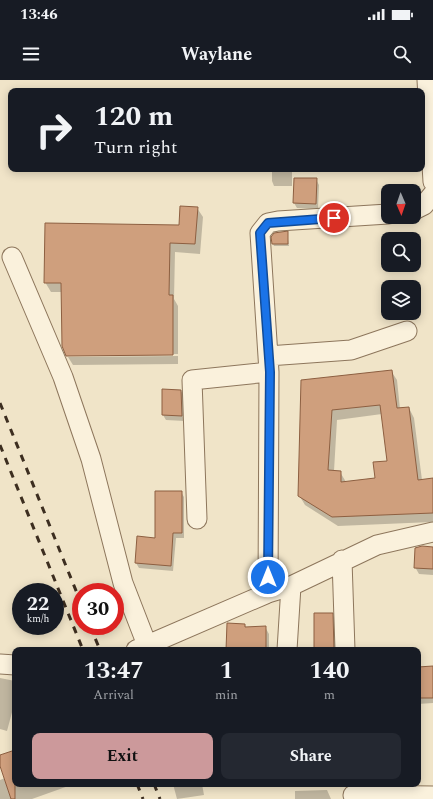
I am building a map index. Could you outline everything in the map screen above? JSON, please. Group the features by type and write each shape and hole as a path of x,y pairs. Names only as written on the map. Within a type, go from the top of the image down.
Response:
{"street":[{"path":"429,86 433,182"},
{"path":"421,206 433,194"},
{"path":"268,593 269,364 260,233 262,228 268,223 278,221 381,214"},
{"path":"12,257 63,377 91,459 122,583 141,647"},
{"path":"197,519 192,380 269,364 351,350 407,331"},
{"path":"143,647 268,593 291,586 342,560 377,545 433,532"},
{"path":"342,560 345,647"},
{"path":"287,647 291,586"},
{"path":"0,664 12,665"},
{"path":"353,793 433,796"}],"building":[{"path":"294,178 317,178 316,204 293,203"},
{"path":"180,206 198,207 195,244 170,243 169,295 173,295 173,355 66,356 62,346 61,283 44,283 45,223 179,225"},
{"path":"288,231 288,244 272,244 271,237 274,233"},
{"path":"392,370 397,408 409,407 418,480 433,478 433,513 332,517 298,496 301,380","holes":["380,405 387,461 373,462 375,478 341,482 341,471 328,470 332,410"]},
{"path":"162,389 181,390 182,416 162,415"},
{"path":"155,491 182,491 182,533 173,533 171,566 135,563 137,536 155,538"},
{"path":"422,546 433,547 433,569 414,568 415,548"},
{"path":"314,613 333,613 334,647 314,647"},
{"path":"227,623 245,624 245,627 266,626 266,647 226,647"},
{"path":"433,666 433,698 421,698 421,667"},
{"path":"12,751 12,787 15,787 15,799 11,799 0,766 0,755"}],"railway":[{"path":"0,403 73,583"},
{"path":"0,445 82,647"},
{"path":"94,635 99,647"},
{"path":"138,787 143,799"},
{"path":"155,787 160,799"}],"route":[{"path":"268,577 270,372 260,233 262,228 268,223 278,221 334,218"}]}
